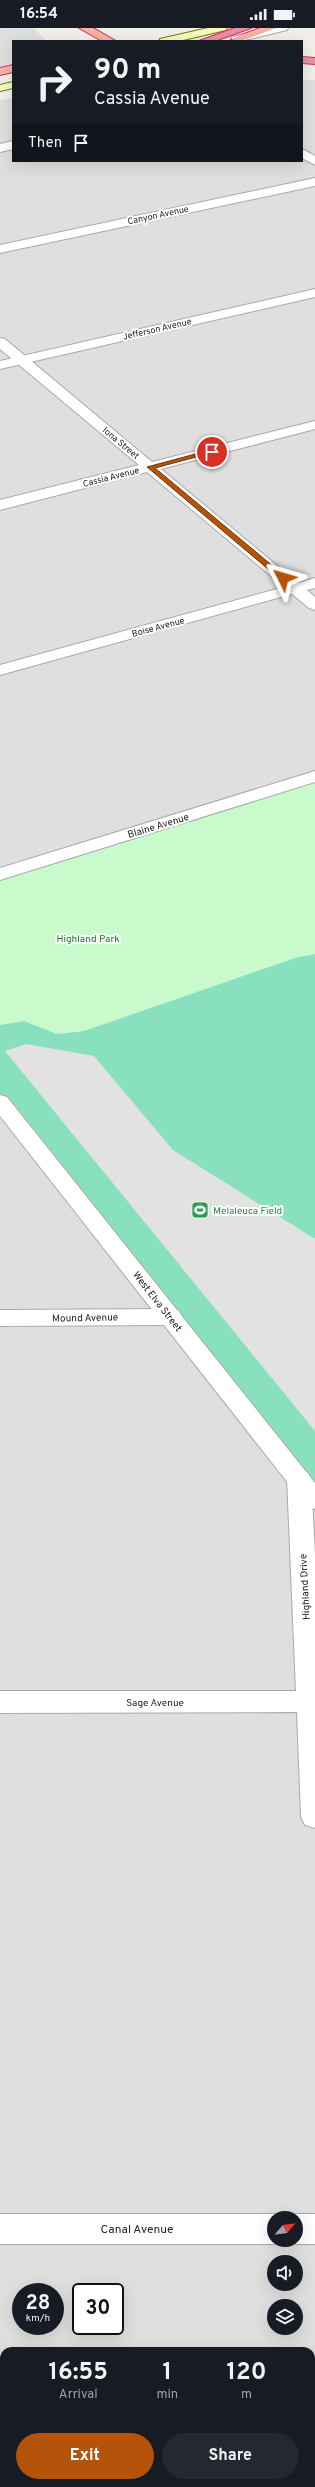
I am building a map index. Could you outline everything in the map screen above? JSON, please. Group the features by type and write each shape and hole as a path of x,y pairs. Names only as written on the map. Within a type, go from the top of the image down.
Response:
{"highway":[{"path":"77,28 80,35 78,40"},
{"path":"84,28 109,40"},
{"path":"207,40 246,28"},
{"path":"232,40 271,28"},
{"path":"303,60 315,60"},
{"path":"0,73 12,68"}],"main road":[{"path":"168,40 222,28"},
{"path":"0,73 12,72"},
{"path":"0,88 12,86"}],"street":[{"path":"232,40 283,28"},
{"path":"0,148 12,145"},
{"path":"303,154 315,161"},
{"name":"Canyon Avenue","path":"0,249 315,182"},
{"name":"Jefferson Avenue","path":"0,365 315,293"},
{"name":"Iona Street","path":"0,342 315,605"},
{"name":"Cassia Avenue","path":"0,505 315,425"},
{"name":"Boise Avenue","path":"0,670 315,583"},
{"name":"Blaine Avenue","path":"0,874 315,776"},
{"name":"West Elva Street","path":"0,1102 315,1500"},
{"name":"Mound Avenue","path":"0,1318 171,1317"},
{"name":"Highland Drive","path":"299,1478 312,1701 315,1816"},
{"name":"Sage Avenue","path":"0,1702 312,1701"},
{"name":"Canal Avenue","path":"0,2229 267,2229"},
{"path":"303,2229 315,2229"}],"shaded area":[{"path":"0,28 33,28 46,40 12,40 12,62 0,67"},
{"path":"303,80 315,80 315,776 0,874 0,100 12,98 12,162 303,162"},
{"path":"26,1044 94,1056 173,1150 315,1239 315,1431 5,1051"},
{"path":"12,1117 315,1499 315,2347 0,2347 0,1118"}],"green space":[{"name":"Highland Park","path":"315,776 315,954 295,958 84,1031 57,1034 24,1021 0,1025 0,874"},
{"name":"Melaleuca Field","path":"315,954 315,1482 299,1478 0,1103 0,1025 24,1021 57,1034 84,1031 295,958"}],"place":[{"name":"Melaleuca Field","path":"200,1210"}],"route":[{"path":"212,452 150,467 283,578"}]}
